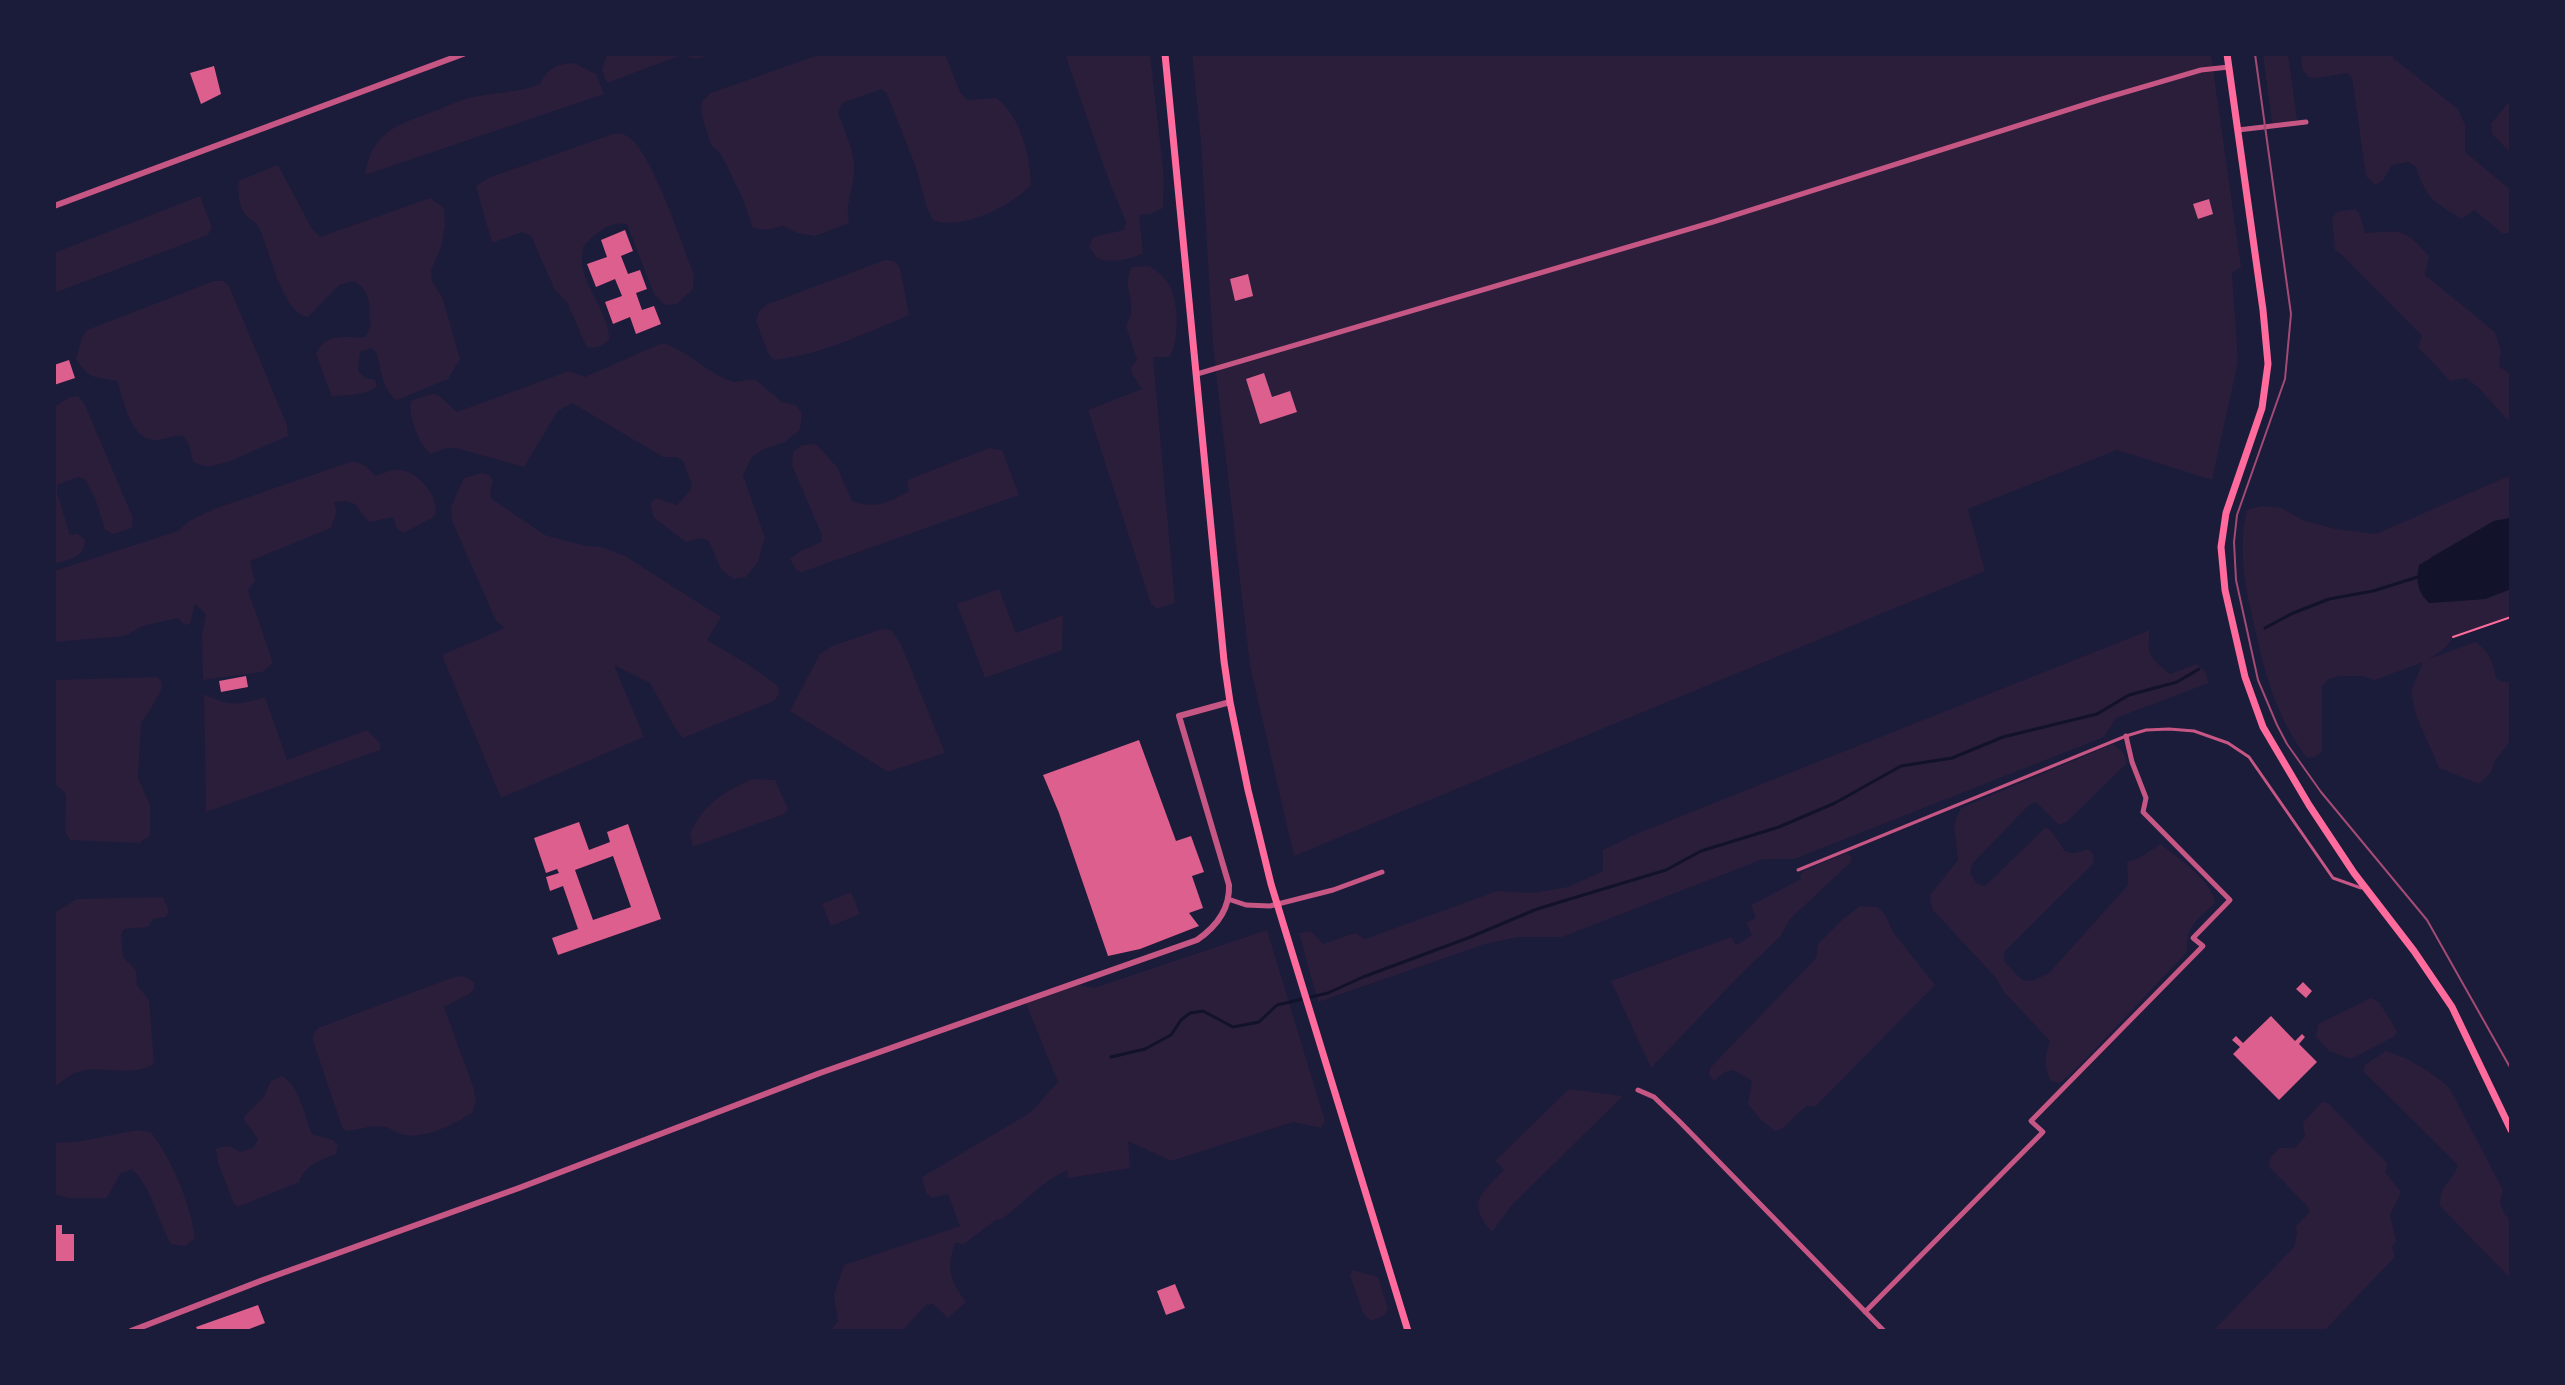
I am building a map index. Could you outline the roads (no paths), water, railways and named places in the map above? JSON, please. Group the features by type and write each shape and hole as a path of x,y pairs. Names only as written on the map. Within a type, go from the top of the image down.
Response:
{"main road":[{"path":"1165,54 1230,702 1271,884 1408,1331"},
{"path":"2227,54 2268,364 2262,408 2235,482 2223,531 2221,563 2245,677 2271,742 2336,848 2452,1007 2511,1130"}],"street":[{"path":"54,206 463,54"},
{"path":"1197,374 1756,209 2116,95 2201,70 2229,67"},
{"path":"2238,130 2306,122"},
{"path":"131,1331 820,1073 1197,940 1217,923 1228,899 1227,875 1179,716 1230,702"},
{"path":"1865,1312 2043,1132 2031,1121 2203,946 2193,938 2230,900 2143,812 2146,798 2126,736"},
{"path":"1228,899 1246,905 1270,906 1333,890 1382,872"},
{"path":"1638,1090 1654,1097 1679,1121 1884,1331"}],"lane":[{"path":"1798,870 2126,736 2146,730 2169,729 2194,731 2249,757 2333,878 2365,889"}],"waterway":[{"path":"2265,628 2329,599 2373,591 2421,576"},
{"path":"1111,1057 1145,1049 1171,1035 1190,1013 1203,1011 1233,1027 1259,1022 1277,1005 1328,993 1537,909 1666,870 1701,851 1779,827 1835,803 1901,766 1952,758 2003,737 2097,714 2129,695 2177,682 2199,669"}],"tram line":[{"path":"2255,54 2291,314 2285,379 2237,515 2234,542 2236,580 2258,680 2287,744 2321,792 2427,920 2511,1069"}]}
